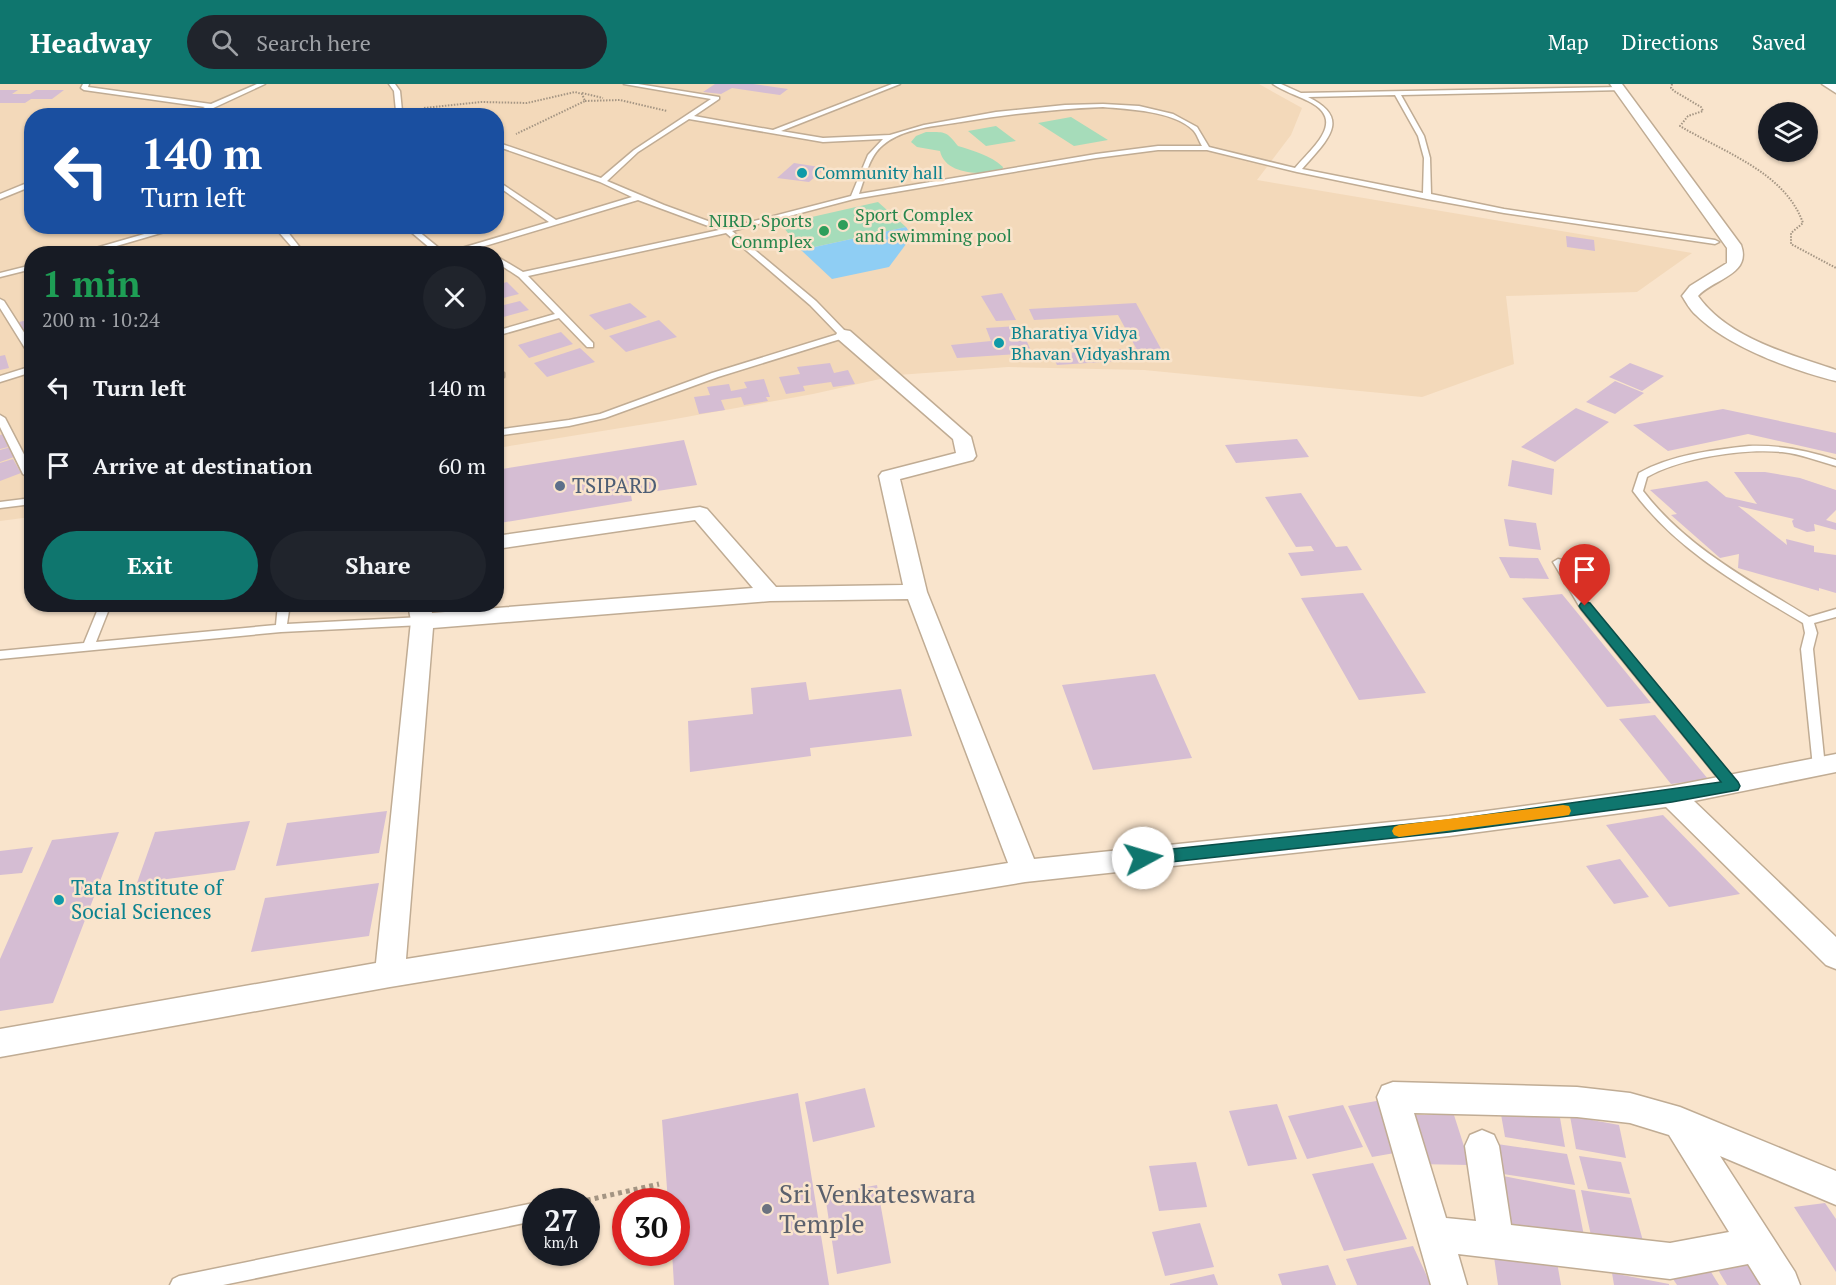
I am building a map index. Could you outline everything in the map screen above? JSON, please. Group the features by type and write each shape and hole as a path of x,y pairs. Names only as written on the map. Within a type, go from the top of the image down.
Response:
{"street":[{"path":"1828,84 1836,89"},
{"path":"1619,86 1658,141 1663,152 1677,166 1732,242 1736,251 1737,259 1734,265 1696,289 1686,304"},
{"path":"1663,152 1659,158 1660,168 1718,249 1716,259 1681,285 1676,292 1701,324 1741,350 1836,387"},
{"path":"1686,304 1748,342 1836,376"},
{"path":"844,334 962,436 966,456 889,476 916,591 1025,871"},
{"path":"504,542 700,513 770,594"},
{"path":"504,608 770,594 916,591"},
{"path":"390,974 421,613 439,612"},
{"path":"0,1043 390,974 1025,871 1449,826 1672,796 1732,786 1827,765"},
{"path":"1672,796 1836,956"},
{"path":"1449,1285 1393,1097 1577,1102 1630,1108 1680,1123 1836,1188"},
{"path":"1680,1123 1782,1285"},
{"path":"1482,1146 1496,1240"},
{"path":"1434,1234 1670,1261 1756,1245"}],"lane":[{"path":"86,84 84,88 212,106"},
{"path":"208,108 262,84"},
{"path":"392,84 397,91 399,108"},
{"path":"602,180 636,151 717,98 627,84"},
{"path":"773,132 897,84"},
{"path":"1276,84 1324,109 1330,118 1330,126 1316,148 1297,170"},
{"path":"1300,95 1619,86"},
{"path":"1397,93 1421,136 1427,158 1427,197"},
{"path":"692,116 823,140 892,137 946,123 1031,107 1089,103 1151,107 1173,113 1198,127 1205,137 1207,148"},
{"path":"854,197 874,150 892,137"},
{"path":"504,147 602,180 661,207 727,230 813,303 844,334 692,383 602,416 504,432"},
{"path":"522,275 727,230 854,197 1096,156 1158,148 1207,148 1297,170 1427,197 1504,211 1714,242"},
{"path":"0,197 24,186"},
{"path":"504,187 556,223"},
{"path":"474,246 639,197"},
{"path":"113,246 154,234"},
{"path":"285,234 295,246"},
{"path":"417,234 432,246"},
{"path":"504,263 522,275 590,345"},
{"path":"0,275 24,269"},
{"path":"0,301 24,340"},
{"path":"504,332 561,315"},
{"path":"0,379 24,372"},
{"path":"0,418 24,466"},
{"path":"1827,765 1807,649 1811,633 1808,621 1740,580 1696,548 1649,508 1638,491 1642,475 1658,466 1739,448 1775,448 1817,456 1836,463"},
{"path":"0,505 24,502"},
{"path":"1558,562 1570,585 1614,643 1732,786"},
{"path":"88,647 103,612"},
{"path":"281,628 283,612"},
{"path":"0,655 421,613"},
{"path":"1808,621 1836,613"},
{"path":"179,1285 522,1214"}],"path":[{"path":"1672,84 1671,88 1674,91 1701,107 1703,111 1688,116 1680,126 1750,167 1786,193 1802,211 1803,223 1791,233 1791,244 1836,268"},
{"path":"580,93 585,100"},
{"path":"432,108 481,102 527,104 580,93 607,100"},
{"path":"516,134 585,100 620,100 692,116"},
{"path":"600,1197 659,1184"}],"shaded area":[{"path":"0,84 1259,84 1302,108 1291,135 1257,180 1692,253 1637,292 1506,296 1514,364 1422,397 1144,370 1008,367 898,375 813,394 504,447 504,246 24,246 24,518 0,521"}],"green space":[{"path":"1071,117 1108,140 1074,146 1038,123"},
{"path":"996,126 1016,141 986,146 968,131"},
{"path":"926,132 945,133 958,146 993,159 1003,167 1002,171 965,172 949,165 943,159 940,151 917,147 911,142 916,136"},
{"name":"Sport Complex and swimming pool","path":"878,202 906,227 801,250 781,224"}],"water":[{"path":"906,227 912,236 889,267 832,279 801,250"}],"building":[{"path":"715,84 753,84 788,89 780,95 732,88 721,94 703,92"},
{"path":"0,90 18,90 12,94 30,94 36,90 64,90 52,99 31,99 25,103 0,103"},
{"name":"Community hall","path":"794,163 826,168 809,182 777,178"},
{"path":"1566,236 1594,240 1595,251 1567,247"},
{"path":"507,282 519,294 504,298 504,283"},
{"path":"1002,293 1016,320 996,321 981,296"},
{"path":"520,301 529,310 504,317 504,305"},
{"path":"630,303 647,317 605,330 589,315"},
{"path":"1136,303 1166,358 1057,365 1052,354 1136,348 1118,315 1034,320 1029,309"},
{"path":"659,320 677,337 626,352 609,336"},
{"path":"24,321 24,331 19,322"},
{"name":"Bharatiya Vidya Bhavan Vidyashram","path":"1020,326 1032,353 957,358 951,345 991,341 986,328"},
{"path":"561,332 573,344 529,358 518,345"},
{"path":"580,348 595,362 547,377 534,363"},
{"path":"5,355 9,368 0,370 0,356"},
{"path":"830,363 834,373 848,370 855,384 833,387 831,382 803,386 805,391 786,394 779,377 800,374 797,367"},
{"path":"1630,363 1664,376 1642,391 1609,377"},
{"path":"764,379 770,397 766,397 768,401 744,405 741,397 721,400 725,410 699,414 694,397 710,395 707,387 729,384 731,391 747,388 744,382"},
{"path":"1615,381 1644,393 1615,414 1586,402"},
{"path":"1576,408 1609,422 1555,462 1521,447"},
{"path":"1723,409 1836,433 1836,454 1748,434 1668,451 1633,425"},
{"path":"3,434 8,447 0,449 0,435"},
{"path":"1297,439 1309,457 1236,463 1225,445"},
{"path":"684,440 697,485 631,495 632,501 504,522 504,469"},
{"path":"11,447 17,456 0,462 0,450"},
{"path":"13,459 21,473 0,481 0,463"},
{"path":"1512,460 1554,469 1552,495 1508,486"},
{"path":"1734,472 1765,472 1800,478 1836,490 1836,510 1826,520 1836,523 1836,530 1814,524 1815,531 1807,532 1794,527 1792,521 1794,519 1738,506 1787,545 1786,539 1814,546 1814,552 1836,555 1836,593 1819,588 1819,591 1738,568 1739,554 1720,558 1671,515 1677,514 1650,490 1707,481 1726,497 1757,504"},
{"path":"1301,493 1336,547 1347,546 1362,570 1301,576 1288,553 1314,551 1311,546 1296,547 1265,497"},
{"path":"1504,519 1536,523 1541,550 1509,546"},
{"path":"1499,557 1538,558 1549,579 1510,578"},
{"path":"1363,593 1426,693 1359,700 1301,598"},
{"path":"1562,594 1651,703 1607,707 1522,598"},
{"path":"1155,674 1192,758 1093,770 1062,685"},
{"path":"806,682 809,700 901,689 912,736 810,748 811,756 690,772 688,721 753,714 751,688"},
{"path":"1655,715 1708,779 1671,784 1619,719"},
{"path":"387,811 379,853 276,866 287,823"},
{"path":"1663,815 1740,894 1669,907 1606,825"},
{"path":"250,821 235,870 137,883 155,832"},
{"name":"Tata Institute of Social Sciences","path":"119,832 53,1003 0,1011 0,959 52,840"},
{"path":"33,847 22,873 0,875 0,851"},
{"path":"1620,859 1649,897 1614,904 1586,866"},
{"path":"379,883 369,936 251,952 265,898"},
{"path":"865,1088 875,1127 813,1142 805,1102"},
{"path":"798,1093 829,1285 674,1285 673,1266 690,1266 690,1188 667,1188 662,1120"},
{"path":"1382,1100 1406,1151 1372,1157 1348,1106"},
{"path":"1499,1103 1559,1112 1565,1147 1505,1137"},
{"path":"1277,1104 1297,1159 1248,1166 1229,1111"},
{"path":"1343,1105 1363,1147 1307,1159 1288,1116"},
{"path":"1402,1115 1454,1115 1470,1165 1415,1164"},
{"path":"1570,1116 1619,1125 1626,1158 1576,1149"},
{"path":"1497,1144 1567,1154 1575,1185 1503,1174"},
{"path":"1579,1156 1621,1162 1630,1194 1588,1189"},
{"path":"1196,1162 1207,1207 1159,1211 1149,1166"},
{"path":"1373,1163 1407,1239 1344,1251 1312,1174"},
{"path":"1498,1175 1575,1190 1586,1246 1506,1231"},
{"path":"877,1185 891,1263 837,1274 825,1195"},
{"path":"1581,1190 1631,1198 1645,1248 1592,1240"},
{"path":"1825,1203 1836,1219 1836,1272 1794,1207"},
{"path":"1200,1223 1214,1267 1165,1276 1152,1232"},
{"path":"1413,1246 1431,1285 1357,1285 1346,1259"},
{"path":"1493,1250 1557,1262 1561,1285 1498,1285"},
{"path":"1752,1256 1770,1285 1727,1285 1714,1263"},
{"path":"1328,1265 1336,1285 1282,1285 1278,1274"},
{"path":"1711,1272 1719,1285 1677,1285 1673,1279"},
{"path":"1612,1273 1669,1284 1669,1285 1614,1285"},
{"path":"1214,1274 1218,1285 1170,1285 1170,1284"}],"slow traffic":[{"path":"1399,831 1563,811"}],"place":[{"name":"Community hall","path":"802,173"},
{"name":"Sport Complex and swimming pool","path":"843,225"},
{"name":"NIRD, Sports Conmplex","path":"824,231"},
{"name":"Bharatiya Vidya Bhavan Vidyashram","path":"999,343"},
{"name":"TSIPARD","path":"560,486"},
{"name":"Tata Institute of Social Sciences","path":"59,900"},
{"name":"Sri Venkateswara Temple","path":"767,1209"}],"route":[{"path":"1143,858 1449,826 1732,786 1628,662 1585,606"}]}
